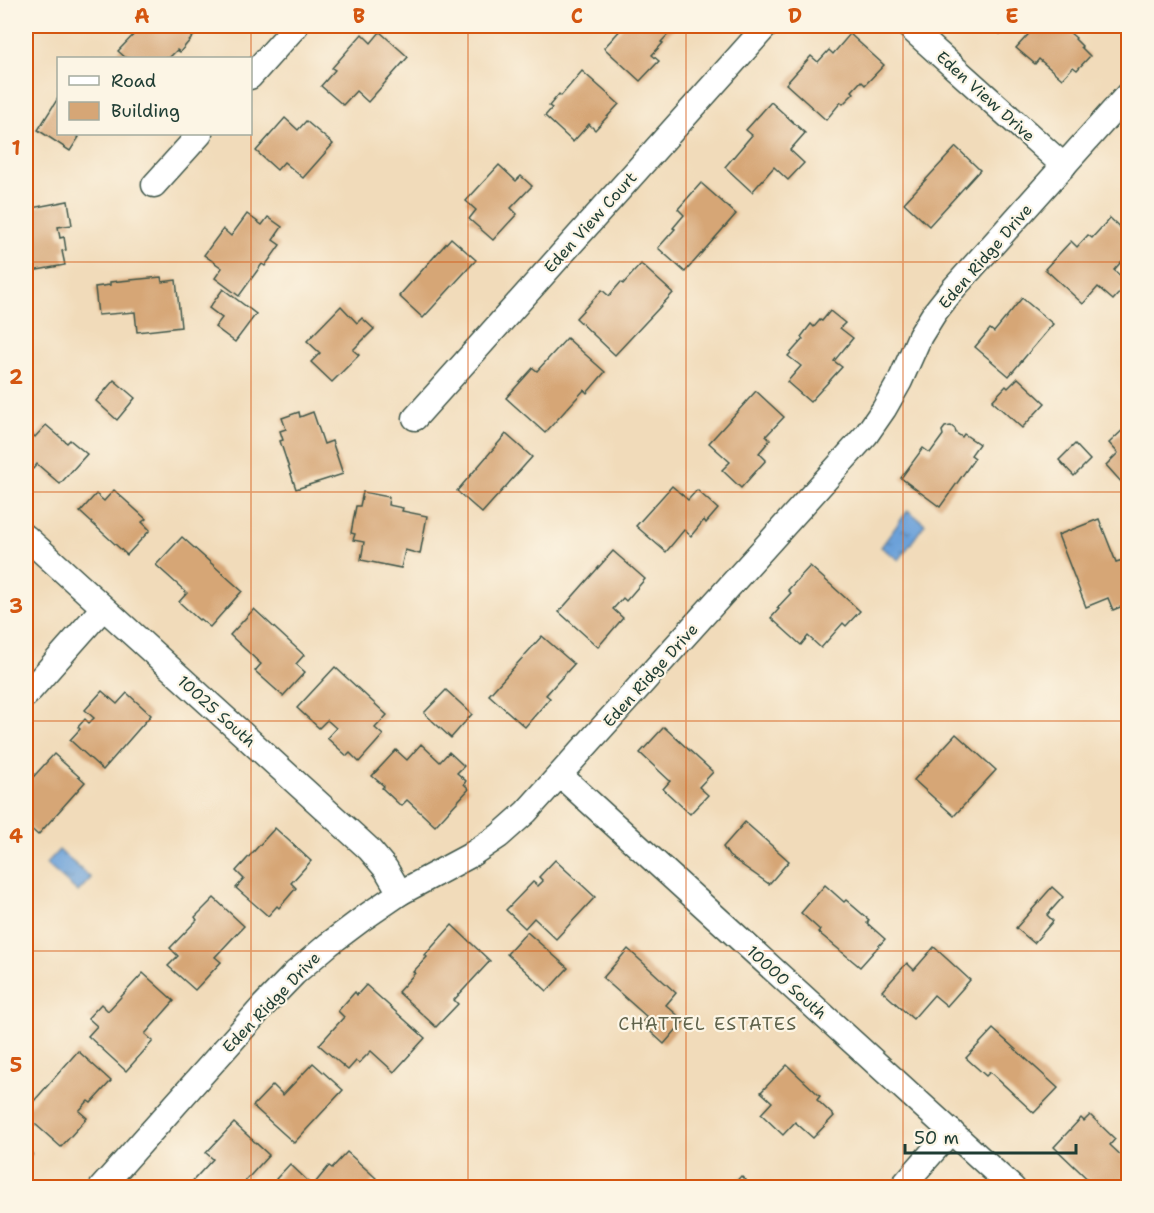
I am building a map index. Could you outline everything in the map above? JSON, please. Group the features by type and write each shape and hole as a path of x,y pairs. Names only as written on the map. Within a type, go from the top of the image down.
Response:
{"street":[{"path":"252,75 296,26"},
{"name":"Eden View Court","path":"415,418 766,26"},
{"name":"Eden View Drive","path":"908,26 1064,166"},
{"name":"Eden Ridge Drive","path":"101,1188 264,1005 296,973 329,944 400,893 469,856 499,836 526,812 560,776 866,435 885,409 920,336 935,312 1128,94"},
{"path":"154,185 199,135"},
{"name":"10025 South","path":"26,537 369,849 386,869 400,893"},
{"path":"26,695 103,608"},
{"name":"10000 South","path":"560,776 1013,1188"},
{"path":"901,1188 951,1131"}],"water":[{"path":"908,510 925,524 899,560 881,547"},
{"path":"59,850 91,878 78,892 46,864"}],"building":[{"path":"142,26 188,26 196,33 180,52 177,50 170,57 125,57 118,51"},
{"path":"624,26 676,26 652,55 659,61 640,81 604,48"},
{"path":"991,26 1007,26 1000,34"},
{"path":"1036,26 1062,26 1076,38 1090,56 1077,70 1073,67 1062,79 1039,59 1035,64 1016,48"},
{"path":"380,32 408,57 368,102 356,91 343,105 321,86 335,70 332,68 362,34 371,43"},
{"path":"850,34 884,65 865,85 861,81 852,91 854,93 843,104 841,102 826,120 786,84 811,56 818,62 829,50 833,54"},
{"path":"582,71 619,104 595,130 589,124 573,142 545,116 552,108 549,106 559,94 561,96"},
{"path":"57,100 57,135 78,135 79,137 70,151 38,130"},
{"path":"771,102 805,133 790,150 804,163 788,180 774,167 752,192 725,167 752,135 746,130"},
{"path":"285,118 298,130 306,121 333,144 303,178 284,162 277,170 256,151"},
{"path":"956,147 980,170 929,226 904,203"},
{"path":"499,165 516,181 521,176 532,186 511,208 517,214 493,240 469,219 476,210 466,201"},
{"path":"701,183 736,214 685,272 658,248 684,215 678,209"},
{"path":"68,201 72,225 58,227 60,238 64,237 66,250 62,251 65,265 26,272 26,209"},
{"path":"247,214 262,225 268,217 282,227 273,240 280,245 265,266 262,264 239,296 215,278 222,268 204,255 223,229 231,236"},
{"path":"1110,218 1128,235 1128,254 1114,270 1128,283 1113,300 1098,287 1083,304 1045,269 1071,241 1077,247 1088,235 1092,238"},
{"path":"451,238 476,260 423,318 399,296"},
{"path":"641,264 673,293 615,355 576,318 602,290 609,296"},
{"path":"161,277 162,282 176,280 181,327 137,332 135,312 98,315 95,287 110,285 110,282"},
{"path":"223,289 256,314 235,342 215,327 222,318 209,308"},
{"path":"1022,298 1053,324 1009,376 975,347 990,329 994,332"},
{"path":"341,306 357,323 362,318 374,329 353,350 359,355 332,382 311,362 320,353 307,341"},
{"path":"830,311 845,323 840,328 853,338 834,361 842,367 810,402 787,382 801,366 788,356 803,339 801,337 811,324 814,327"},
{"path":"567,338 605,372 587,393 584,390 545,433 506,398 533,368 537,371"},
{"path":"1018,378 1045,403 1022,428 992,401 1006,386 1008,388"},
{"path":"114,380 135,398 117,420 96,401"},
{"path":"756,391 784,417 766,436 770,440 759,453 766,460 741,488 722,470 730,462 709,443"},
{"path":"299,412 300,417 313,412 324,444 332,441 343,474 296,489 280,441 283,440 280,431 286,429 282,418"},
{"path":"46,425 67,443 70,440 87,454 60,484 37,464 33,469 26,462 26,428 35,437"},
{"path":"1128,425 1128,479 1123,484 1106,465 1118,453 1109,443"},
{"path":"951,426 962,437 964,434 979,444 971,455 975,458 940,507 901,478 923,448 930,453 943,435 942,431 945,427"},
{"path":"506,434 532,457 482,513 457,491"},
{"path":"1075,444 1090,460 1074,476 1059,460"},
{"path":"672,486 688,500 697,490 718,509 706,523 704,520 691,536 684,530 666,552 636,526"},
{"path":"114,490 146,519 142,522 150,530 127,555 80,512 96,494 104,501"},
{"path":"363,492 389,497 388,505 403,508 402,511 427,516 420,554 405,550 401,568 361,560 364,542 353,540 355,534 351,533 356,506 360,506"},
{"path":"1099,519 1116,562 1123,560 1128,574 1128,604 1113,610 1108,598 1086,607 1058,535"},
{"path":"182,537 242,591 210,627 179,602 187,593 156,565"},
{"path":"613,551 645,579 626,601 623,598 613,609 623,618 598,647 559,612"},
{"path":"810,566 860,611 846,626 843,623 821,648 808,636 801,645 771,618 791,593 788,590"},
{"path":"254,609 304,655 296,664 305,672 283,696 255,671 261,664 230,635"},
{"path":"542,636 574,664 546,695 550,698 525,727 489,695"},
{"path":"335,667 387,715 375,728 383,735 359,762 350,753 347,756 327,738 336,728 327,720 319,728 297,708"},
{"path":"446,690 472,714 451,738 424,713"},
{"path":"102,691 117,704 127,693 151,715 103,770 70,740 85,719 89,723 94,718 85,710"},
{"path":"664,727 713,772 699,787 708,795 690,814 663,789 670,781 640,753"},
{"path":"956,734 996,770 954,816 914,780"},
{"path":"421,744 440,762 449,752 464,766 457,773 466,781 464,784 469,789 435,826 407,800 401,806 372,776 396,750 407,760"},
{"path":"54,754 85,782 38,835 26,824 26,785"},
{"path":"745,822 789,861 769,884 729,856 723,847"},
{"path":"275,828 311,861 291,883 296,888 279,908 277,906 268,916 236,888 244,879 236,871"},
{"path":"555,860 595,897 556,939 534,918 525,928 506,910 533,882 538,886 543,881 539,877"},
{"path":"825,885 869,920 867,923 885,939 860,967 818,932 820,930 801,913"},
{"path":"1052,887 1063,897 1047,915 1053,921 1034,943 1016,928"},
{"path":"214,898 244,926 215,957 221,962 195,990 168,966 178,956 170,948"},
{"path":"452,925 490,961 454,1000 458,1004 436,1027 398,992 427,957 425,955"},
{"path":"527,932 568,968 547,991 507,954"},
{"path":"934,947 970,980 947,1006 934,995 913,1019 882,991 907,963 914,970"},
{"path":"628,949 676,993 666,1005 684,1021 664,1044 641,1023 647,1017 603,978"},
{"path":"143,973 174,1001 145,1034 153,1041 126,1071 88,1036 97,1026 88,1018 101,1004 108,1011"},
{"path":"366,985 425,1038 394,1072 371,1051 359,1063 356,1061 348,1070 319,1045 344,1017 338,1011 355,992 357,995"},
{"path":"993,1029 1058,1088 1034,1113 990,1072 986,1076 966,1058"},
{"path":"78,1051 111,1081 91,1103 88,1101 79,1111 87,1118 61,1147 26,1116 26,1110"},
{"path":"313,1063 343,1090 294,1143 253,1106 273,1085 283,1095"},
{"path":"787,1065 820,1096 817,1100 834,1116 813,1138 795,1122 783,1135 761,1114 772,1102 761,1092"},
{"path":"1090,1115 1115,1139 1110,1145 1128,1162 1128,1179 1120,1188 1097,1188 1054,1147 1081,1118 1084,1121"},
{"path":"234,1123 269,1155 239,1188 186,1188 213,1159 206,1153"},
{"path":"26,1146 33,1154 26,1161"},
{"path":"347,1152 376,1178 367,1188 320,1188 315,1183 329,1166 332,1168"},
{"path":"290,1164 311,1184 308,1188 285,1188 276,1179"},
{"path":"741,1176 753,1188 730,1188"}],"district":[{"name":"CHATTEL ESTATES","path":"708,1024"}]}
